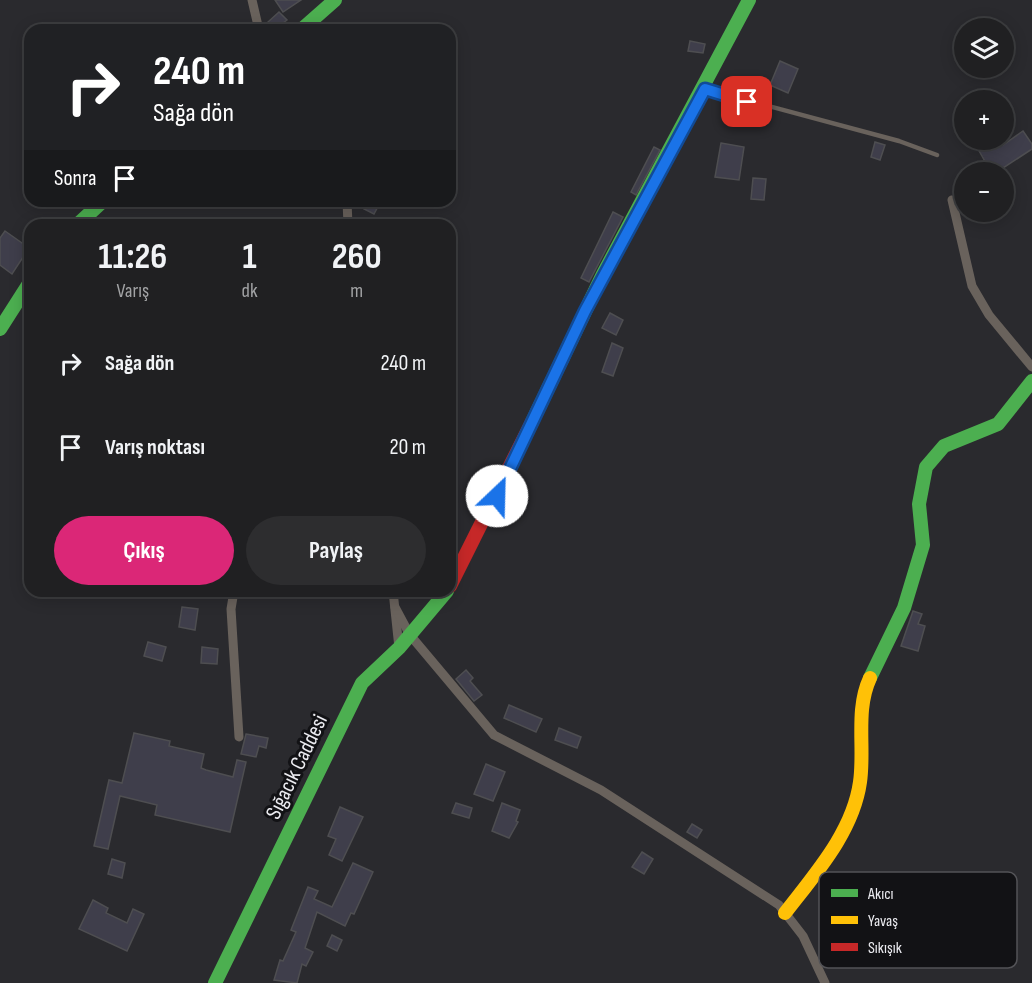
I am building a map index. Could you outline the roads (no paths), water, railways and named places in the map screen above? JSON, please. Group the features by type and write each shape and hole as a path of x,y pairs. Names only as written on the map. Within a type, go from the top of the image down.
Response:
{"street":[{"path":"252,0 258,24"},
{"path":"308,24 335,0"},
{"path":"456,575 479,535 585,311 705,89 749,0"},
{"path":"952,200 972,286 989,315 1032,367"},
{"path":"84,219 96,207"},
{"path":"0,329 24,291"},
{"path":"785,913 824,863 853,812 860,783 863,740 861,705 866,686 904,608 923,545 919,504 926,467 944,446 998,424 1032,381"},
{"path":"233,597 231,609 239,737"},
{"path":"394,597 399,648"},
{"name":"Sığacık Caddesi","path":"215,983 362,683 399,648 442,597"},
{"path":"395,607 410,636 494,735 601,790 779,905 812,952 825,983"}],"lane":[{"path":"705,89 899,141 937,154"}]}
